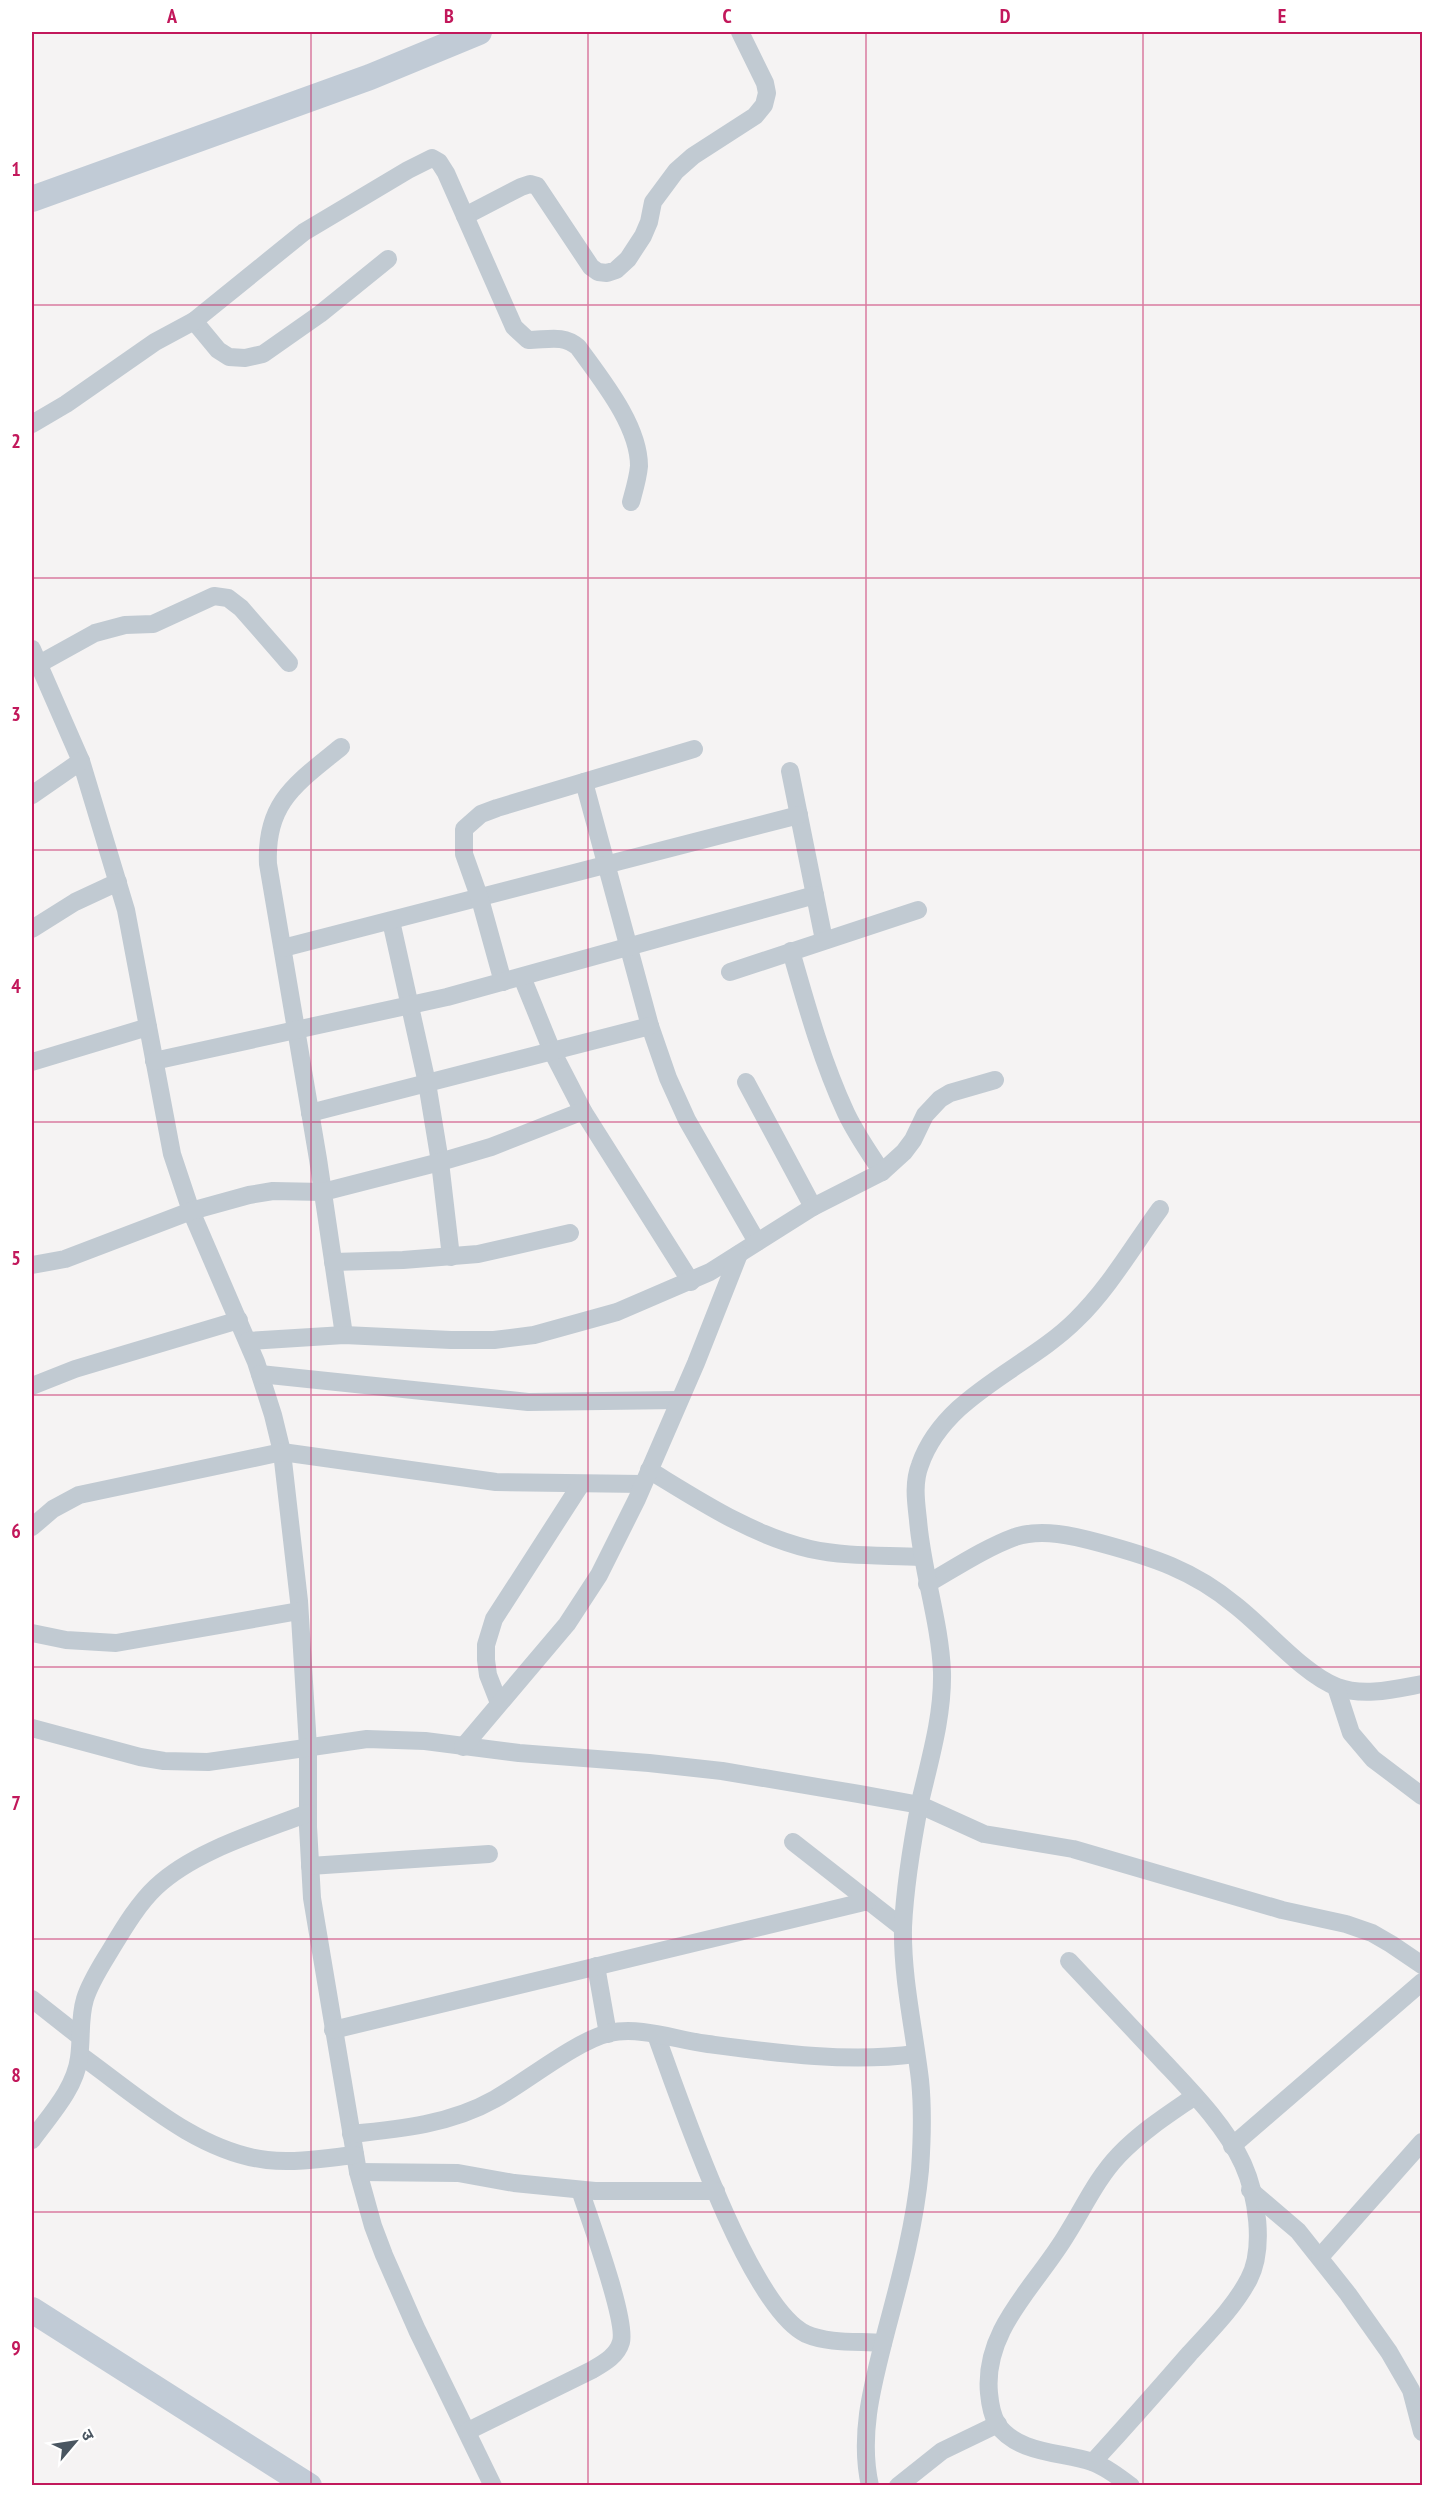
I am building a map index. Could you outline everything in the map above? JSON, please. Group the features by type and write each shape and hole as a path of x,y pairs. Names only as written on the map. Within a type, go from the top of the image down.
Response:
{"street":[{"path":"32,199 370,77 479,32"},
{"path":"465,216 521,187 530,184 537,186 591,267 598,272 607,273 616,270 628,259 643,236 649,222 653,202 676,171 693,156 755,116 764,105 767,93 765,82 740,32"},
{"path":"32,424 101,380 154,342 194,321 288,243 424,160 432,158 439,162 514,327 528,340 561,338 572,341 627,421 633,435 639,465 631,502"},
{"path":"194,321 218,350 230,357 245,358 263,354 320,314 388,259"},
{"path":"289,663 241,608 228,598 214,596 153,624 117,626 35,657 81,761 126,910 172,1154 191,1211 248,1341 260,1374 282,1452 299,1611 308,1748 312,1898 357,2163 373,2226 384,2255 417,2330 493,2486"},
{"path":"341,747 292,790 274,814 269,829 268,864 323,1192 344,1335"},
{"path":"503,982 480,899 464,854 464,829 481,814 497,808 694,749"},
{"path":"32,795 81,761"},
{"path":"790,771 824,940"},
{"path":"584,782 650,1026 687,1120 757,1242"},
{"path":"283,948 799,815"},
{"path":"32,929 75,902 118,882"},
{"path":"154,1061 409,1006 630,948 815,895"},
{"path":"730,972 918,910"},
{"path":"390,921 427,1083 440,1162 451,1257"},
{"path":"792,951 820,1052 831,1080 847,1115 882,1172"},
{"path":"522,977 552,1051 583,1111 691,1282"},
{"path":"310,1113 650,1026"},
{"path":"32,1062 148,1027"},
{"path":"248,1341 344,1335 494,1340 534,1335 617,1312 691,1282 813,1207 882,1172 914,1140 925,1115 940,1099 950,1093 995,1080"},
{"path":"746,1082 813,1207"},
{"path":"32,1265 65,1259 191,1211 249,1195 273,1191 323,1192 440,1162 491,1147 583,1111"},
{"path":"870,2486 866,2452 869,2404 911,2225 920,2170 920,2082 905,1964 903,1928 907,1885 920,1805 938,1723 942,1693 937,1630 921,1557 915,1491 918,1469 929,1443 942,1424 963,1406 1056,1339 1078,1318 1095,1299 1160,1209"},
{"path":"333,1262 451,1257 520,1246 570,1233"},
{"path":"463,1747 567,1624 612,1550 646,1477 739,1254"},
{"path":"32,1386 75,1369 239,1320"},
{"path":"260,1374 528,1402 679,1400"},
{"path":"32,1527 52,1509 79,1495 282,1452 496,1482 580,1484 646,1477 789,1543 842,1553 921,1557"},
{"path":"499,1703 488,1675 486,1660 486,1645 494,1619 580,1484"},
{"path":"927,1584 1016,1537 1035,1533 1081,1538 1142,1555 1190,1573 1237,1606 1312,1672 1336,1687 1362,1692 1422,1684"},
{"path":"32,1633 66,1640 116,1643 299,1611"},
{"path":"1336,1687 1351,1733 1373,1759 1422,1796"},
{"path":"32,1728 140,1757 164,1761 208,1762 367,1739 425,1741 463,1747 711,1770 920,1805 984,1834 1073,1849 1272,1907 1346,1924 1372,1933 1412,1956 1422,1965"},
{"path":"32,2140 71,2085 80,2055 79,2036 86,1997 96,1975 121,1933 154,1888 172,1873 194,1861 308,1813"},
{"path":"793,1842 903,1928"},
{"path":"310,1866 489,1854"},
{"path":"333,2030 868,1901"},
{"path":"1069,1961 1195,2096 1232,2146 1243,2165 1251,2190 1258,2235 1257,2257 1250,2278 1216,2325 1093,2462"},
{"path":"596,1966 608,2034"},
{"path":"1232,2146 1422,1982"},
{"path":"32,1999 79,2036"},
{"path":"351,2134 415,2127 471,2110 494,2100 572,2051 608,2034 624,2032 656,2035 706,2044 832,2057 888,2058 916,2054"},
{"path":"656,2035 692,2135 716,2191 765,2292 790,2322 805,2333 820,2339 883,2343"},
{"path":"80,2055 183,2129 226,2151 248,2157 287,2161 357,2163 458,2173 514,2183 580,2190 716,2191"},
{"path":"1131,2486 1093,2462 1025,2444 1012,2438 998,2424 990,2406 990,2364 996,2340 1008,2317 1039,2277 1068,2233 1089,2194 1117,2157 1144,2132 1195,2096"},
{"path":"1320,2257 1422,2142"},
{"path":"468,2432 608,2361 622,2340 618,2308 580,2190"},
{"path":"1251,2190 1298,2231 1320,2257 1389,2352 1411,2390 1422,2432"},
{"path":"32,2310 309,2486"},
{"path":"898,2486 942,2451 998,2424"}]}
